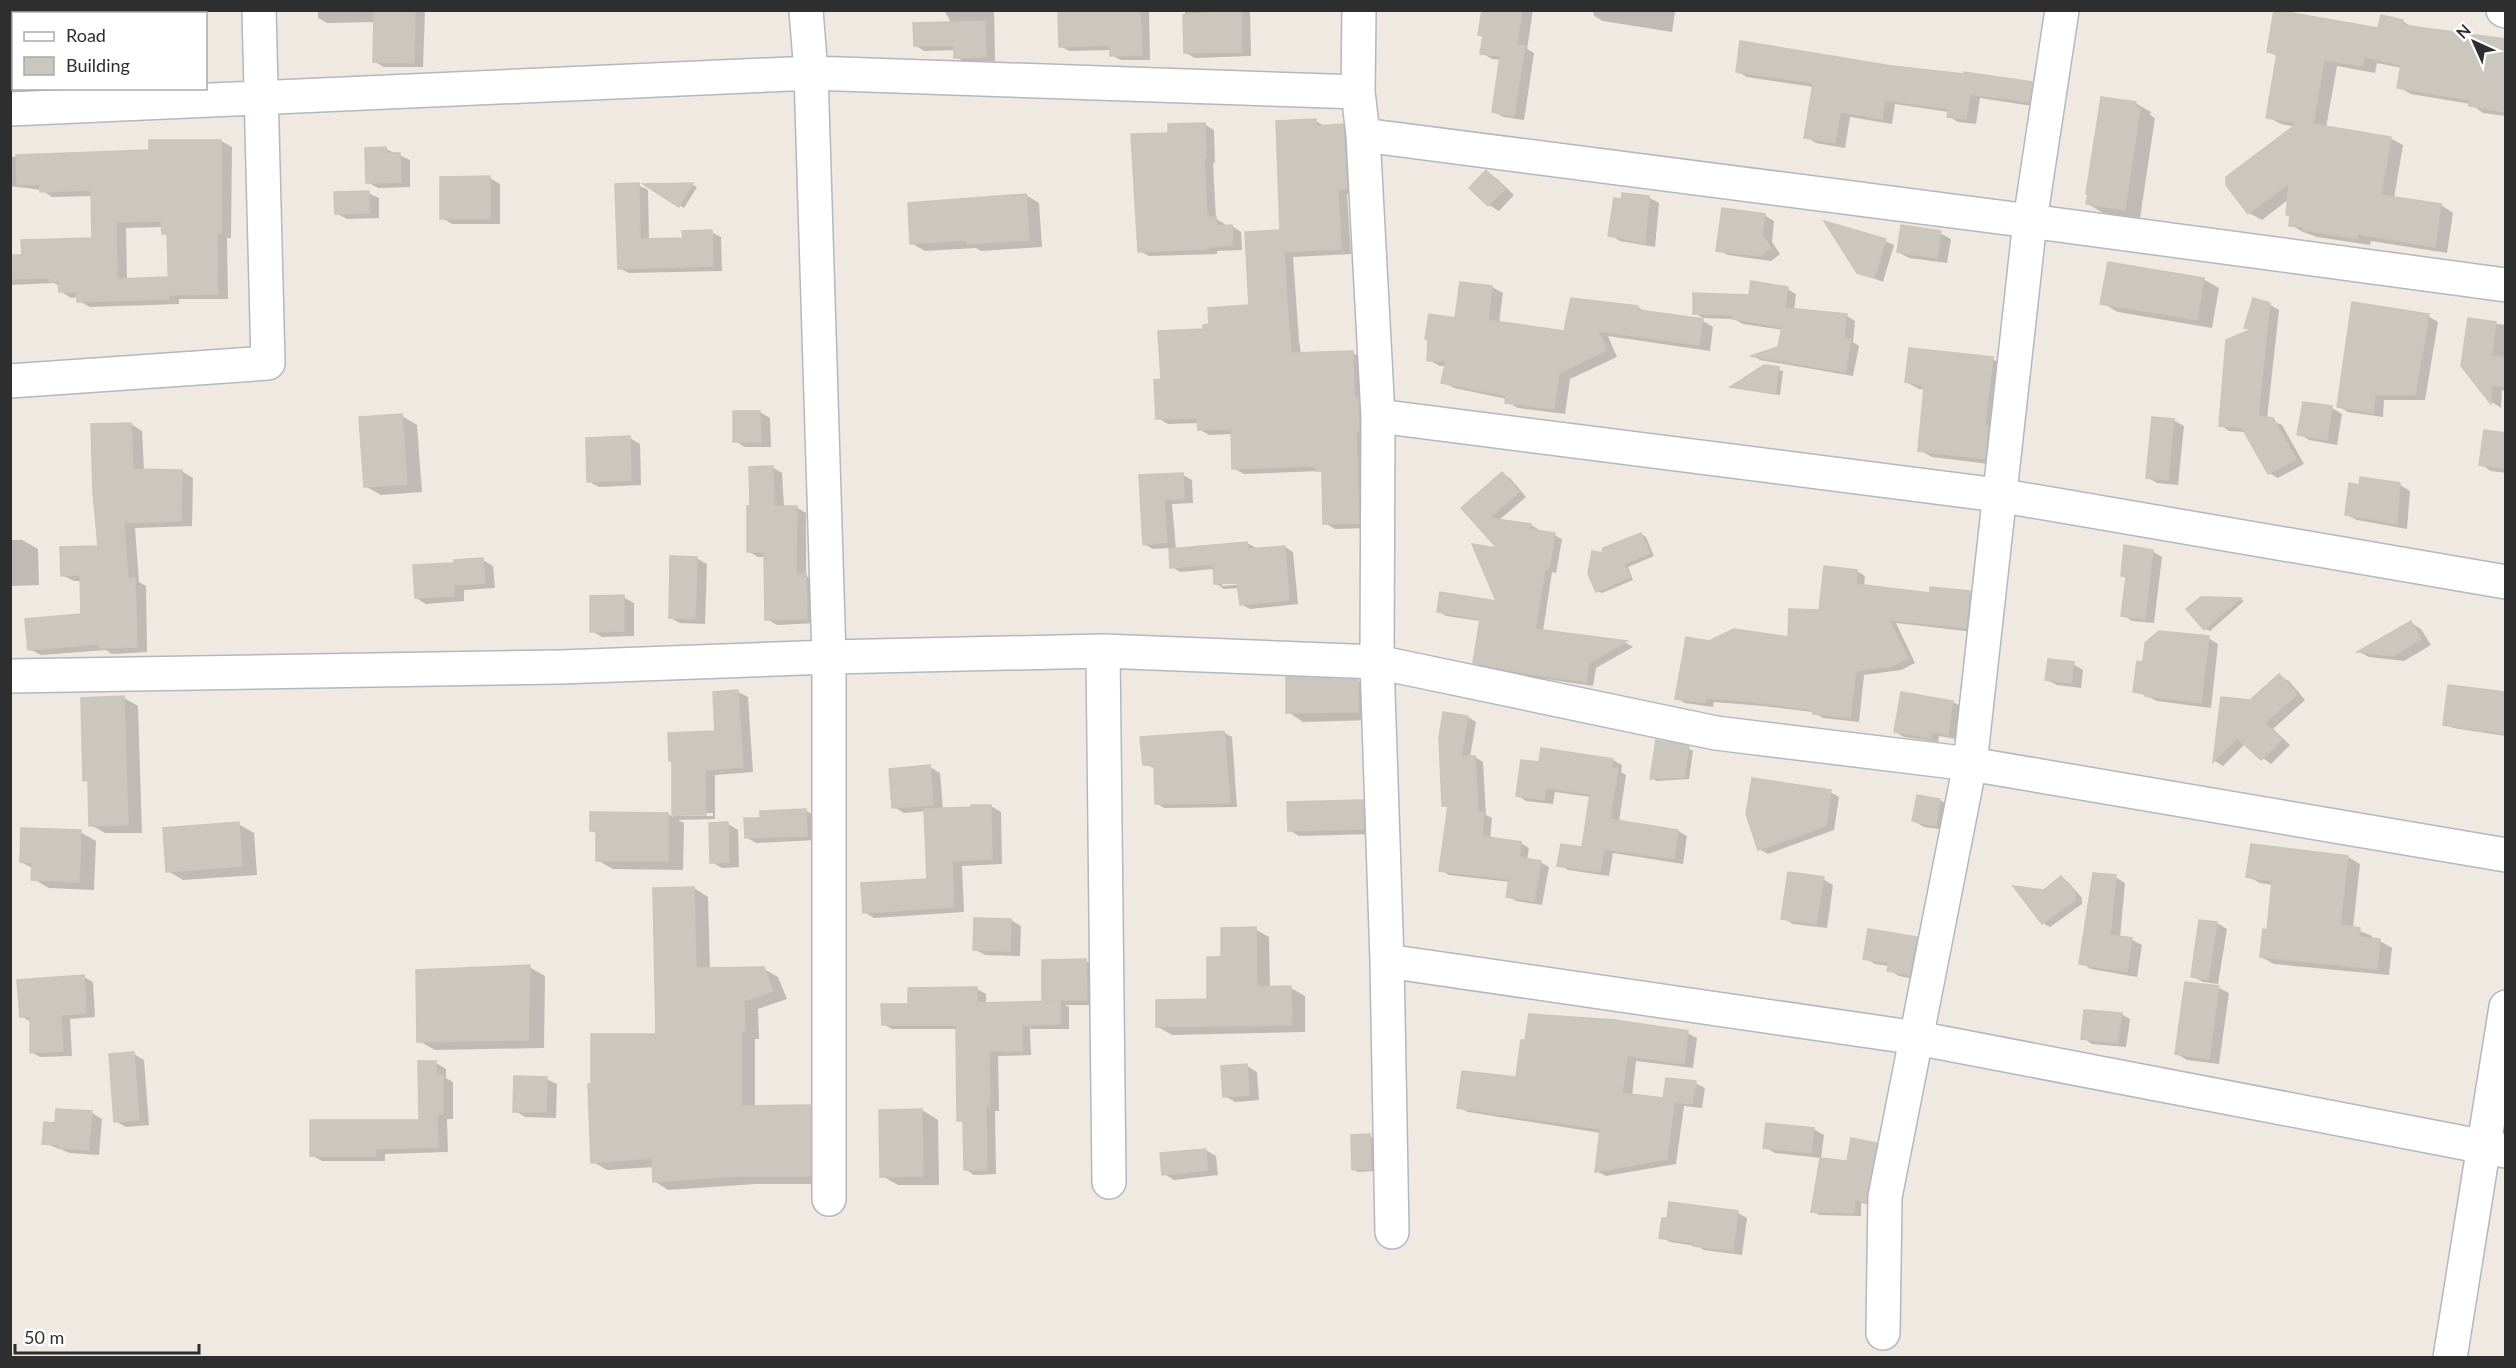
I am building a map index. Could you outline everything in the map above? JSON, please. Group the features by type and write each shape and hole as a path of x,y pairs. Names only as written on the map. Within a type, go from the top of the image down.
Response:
{"street":[{"path":"10,381 268,363 259,10"},
{"path":"806,10 811,73 829,657 829,1199"},
{"path":"1359,10 1358,92 1363,135 1378,416 1377,662 1387,961 1392,1232"},
{"path":"1883,1334 1885,1197 1970,764 2030,221 2062,10"},
{"path":"10,109 811,73 1358,92"},
{"path":"1363,135 2505,285"},
{"path":"1378,416 1998,495 2505,582"},
{"path":"1102,651 1109,1182"},
{"path":"10,676 561,667 829,657 1102,651 1377,662 1716,733 1970,764 2505,855"},
{"path":"1387,961 1917,1038 2494,1150"},
{"path":"2450,1358 2494,1150 2505,1007"}],"building":[{"path":"374,10 415,10 414,63 373,62"},
{"path":"1058,10 1140,10 1142,55 1110,56 1110,45 1059,47"},
{"path":"1241,10 1242,52 1184,53 1183,15"},
{"path":"1482,10 1522,10 1517,45 1525,46 1514,116 1492,112 1500,56 1480,54 1483,36 1478,35"},
{"path":"2274,10 2378,28 2381,15 2403,20 2402,25 2505,39 2505,112 2469,106 2470,100 2397,88 2401,65 2364,57 2363,66 2324,60 2313,124 2391,137 2381,195 2441,204 2435,247 2358,234 2357,239 2303,230 2304,227 2289,226 2290,215 2286,215 2289,183 2248,214 2226,185 2226,177 2298,123 2266,118 2277,54 2267,52"},
{"path":"985,21 986,57 954,58 954,46 914,46 913,23"},
{"path":"1740,41 1892,66 1964,74 1964,72 2032,82 2029,102 1970,94 1966,119 1947,117 1948,109 1885,100 1882,119 1840,112 1835,143 1804,138 1813,83 1736,72"},
{"path":"2101,97 2136,102 2135,107 2140,108 2125,210 2086,204"},
{"path":"1316,119 1316,126 1343,124 1347,189 1338,189 1341,249 1284,252 1291,353 1353,351 1354,398 1358,398 1359,431 1356,432 1359,523 1323,524 1322,471 1316,471 1316,466 1232,469 1231,429 1198,430 1197,418 1156,419 1154,380 1161,379 1158,331 1203,329 1203,325 1209,324 1208,308 1249,305 1245,232 1280,230 1276,121"},
{"path":"1205,123 1207,217 1216,217 1216,226 1232,225 1233,245 1208,247 1208,249 1138,252 1131,134 1168,133 1168,124"},
{"path":"149,140 221,140 221,233 217,233 218,294 169,295 167,234 162,234 161,221 116,222 117,279 167,277 169,299 77,302 77,292 59,292 58,281 50,282 50,278 10,279 10,255 22,255 21,240 92,238 91,190 40,192 40,184 17,185 16,155 149,150"},
{"path":"386,147 386,153 400,153 401,182 366,183 365,148"},
{"path":"1486,170 1505,189 1488,206 1469,188"},
{"path":"490,176 490,219 440,219 440,177"},
{"path":"639,183 640,239 683,238 682,231 712,230 713,266 618,269 615,184"},
{"path":"693,183 679,207 643,184"},
{"path":"369,191 369,213 335,214 334,192"},
{"path":"1622,193 1649,196 1645,243 1608,236 1614,198 1622,199"},
{"path":"1026,194 1029,240 967,244 966,240 910,244 908,203"},
{"path":"1722,208 1765,214 1762,235 1771,248 1760,256 1716,251"},
{"path":"1824,221 1886,239 1874,278 1857,273"},
{"path":"1901,225 1941,231 1937,258 1897,252"},
{"path":"2108,262 2204,278 2197,320 2100,304"},
{"path":"1751,281 1788,287 1785,308 1847,314 1844,338 1851,339 1845,372 1750,356 1778,347 1782,327 1732,319 1733,315 1693,314 1693,293 1749,295"},
{"path":"1460,282 1492,286 1488,320 1564,331 1571,298 1638,306 1638,310 1703,319 1699,345 1598,331 1607,350 1559,373 1554,409 1505,403 1506,396 1441,383 1446,361 1427,361 1428,339 1425,339 1429,314 1455,318"},
{"path":"2253,298 2270,303 2258,416 2273,418 2296,459 2268,474 2242,428 2219,426 2226,340 2252,329 2244,328"},
{"path":"2352,302 2429,314 2415,395 2375,395 2373,413 2337,407"},
{"path":"2468,318 2496,322 2492,356 2505,358 2505,387 2491,385 2491,404 2461,366"},
{"path":"1909,348 1993,357 1985,425 1988,426 1985,459 1918,451 1924,388 1922,385 1905,382"},
{"path":"1764,365 1779,367 1775,394 1730,387"},
{"path":"2303,402 2332,406 2327,440 2297,435"},
{"path":"733,411 760,411 761,442 733,442"},
{"path":"402,414 407,484 364,487 359,417"},
{"path":"2152,417 2174,419 2168,480 2146,478"},
{"path":"131,423 133,469 182,470 181,521 124,523 128,578 135,578 137,647 99,648 99,644 28,650 25,619 81,614 80,575 61,576 60,547 98,546 93,493 91,424"},
{"path":"2484,430 2505,433 2505,469 2479,465"},
{"path":"630,436 631,480 587,482 586,438"},
{"path":"773,466 774,506 797,506 796,574 806,574 807,619 765,620 764,552 747,552 747,506 750,506 749,467"},
{"path":"1502,472 1519,492 1489,518 1531,524 1530,529 1555,533 1549,569 1545,569 1535,629 1627,641 1589,663 1586,682 1473,663 1480,619 1437,612 1440,592 1496,601 1472,544 1497,548 1461,508"},
{"path":"1183,473 1184,499 1164,499 1167,542 1143,545 1139,475"},
{"path":"2360,477 2400,483 2397,524 2345,515 2349,483 2359,485"},
{"path":"1641,533 1650,553 1624,564 1630,577 1596,592 1588,574 1592,551 1602,553 1603,548"},
{"path":"1247,542 1248,549 1285,546 1289,600 1240,605 1237,583 1214,584 1213,564 1170,568 1169,549"},
{"path":"2124,545 2153,550 2145,619 2121,616 2126,577 2121,576"},
{"path":"670,556 697,557 695,619 669,618"},
{"path":"483,558 485,583 454,585 454,596 415,598 413,565 454,563 454,560"},
{"path":"1824,566 1857,570 1856,584 1930,593 1930,587 1970,591 1966,628 1889,620 1908,658 1892,666 1856,671 1850,718 1813,714 1813,710 1753,702 1706,698 1705,703 1675,699 1686,637 1709,641 1734,629 1788,637 1789,609 1819,610"},
{"path":"624,595 624,631 590,632 590,596"},
{"path":"2201,597 2241,598 2204,630 2186,609"},
{"path":"2411,621 2421,639 2393,656 2357,652"},
{"path":"2159,631 2209,636 2201,703 2145,696 2145,694 2133,692 2137,661 2143,662 2145,643"},
{"path":"2048,659 2074,662 2071,683 2045,680"},
{"path":"2279,674 2297,694 2265,723 2282,739 2261,760 2237,738 2213,762 2221,697 2250,700"},
{"path":"1286,677 1358,680 1358,712 1286,713"},
{"path":"2448,685 2505,692 2505,734 2443,725"},
{"path":"738,690 743,767 705,770 706,815 672,815 672,761 669,761 668,733 715,731 713,692"},
{"path":"1901,692 1953,701 1948,735 1931,732 1930,738 1894,732"},
{"path":"124,696 128,825 89,826 88,780 83,781 81,698"},
{"path":"1443,712 1468,716 1461,756 1475,756 1478,812 1484,812 1482,836 1521,842 1519,857 1541,861 1534,901 1506,897 1509,879 1439,871 1448,806 1442,806 1439,737"},
{"path":"1224,731 1230,803 1155,804 1154,765 1143,765 1140,737"},
{"path":"1656,740 1689,746 1684,777 1650,779"},
{"path":"1541,748 1613,759 1612,769 1618,768 1610,819 1678,830 1674,859 1604,849 1600,872 1557,866 1561,844 1582,847 1590,794 1546,788 1544,800 1516,796 1521,760 1539,762"},
{"path":"930,765 933,805 892,808 889,769"},
{"path":"1752,778 1831,790 1826,826 1758,850 1746,814"},
{"path":"1917,795 1940,799 1936,826 1912,821"},
{"path":"1363,800 1364,829 1288,831 1287,802"},
{"path":"971,805 991,805 992,859 952,861 954,907 863,913 861,883 927,879 924,809 971,807"},
{"path":"806,809 807,836 745,838 744,818 760,818 760,811"},
{"path":"590,812 668,813 668,861 596,861 596,831 590,831"},
{"path":"239,822 242,866 166,872 163,828"},
{"path":"728,822 729,862 710,863 709,823"},
{"path":"21,828 81,830 79,882 31,880 32,863 20,862"},
{"path":"2251,844 2348,856 2340,925 2360,928 2359,937 2380,939 2377,969 2260,957 2263,929 2267,930 2272,881 2246,877"},
{"path":"1788,872 1824,877 1816,924 1781,919"},
{"path":"2093,873 2116,875 2110,935 2132,938 2127,972 2079,964"},
{"path":"2061,876 2075,892 2075,900 2042,924 2013,886 2044,890"},
{"path":"694,887 696,968 764,967 773,991 744,1001 745,1031 741,1031 741,1106 810,1105 810,1176 741,1176 653,1182 652,1158 591,1163 588,1084 591,1084 591,1034 656,1034 653,888"},
{"path":"974,918 1011,919 1010,951 973,950"},
{"path":"2199,920 2217,922 2208,980 2191,977"},
{"path":"1256,927 1257,987 1291,986 1292,1025 1156,1027 1156,1000 1207,999 1207,957 1221,957 1221,928"},
{"path":"1868,929 1917,937 1910,975 1887,971 1889,963 1863,959"},
{"path":"1086,959 1087,1000 1042,1000 1042,960"},
{"path":"530,965 528,1040 417,1042 416,970"},
{"path":"84,975 86,1013 61,1015 63,1051 30,1053 30,1017 20,1017 17,980"},
{"path":"2185,982 2219,986 2209,1059 2175,1054"},
{"path":"977,987 977,1003 1060,1001 1060,1024 1022,1025 1022,1051 989,1051 990,1106 986,1106 987,1170 964,1170 963,1121 957,1121 956,1025 882,1025 881,1004 908,1004 908,988"},
{"path":"2084,1010 2122,1013 2117,1043 2081,1039"},
{"path":"1529,1014 1615,1020 1688,1031 1684,1064 1627,1056 1622,1093 1663,1098 1666,1078 1696,1081 1692,1104 1674,1102 1667,1159 1595,1172 1600,1129 1457,1108 1462,1071 1516,1077 1521,1040 1525,1040"},
{"path":"134,1052 139,1120 114,1122 109,1054"},
{"path":"418,1061 436,1061 436,1075 443,1075 443,1114 437,1114 438,1147 375,1149 376,1156 310,1156 310,1120 419,1120"},
{"path":"1247,1064 1249,1095 1223,1097 1221,1066"},
{"path":"514,1076 547,1077 546,1112 513,1112"},
{"path":"56,1109 92,1111 89,1150 58,1148 58,1145 42,1144 44,1122 55,1123"},
{"path":"922,1109 923,1176 880,1177 879,1110"},
{"path":"1766,1123 1814,1128 1811,1153 1763,1148"},
{"path":"1370,1134 1371,1169 1352,1170 1351,1135"},
{"path":"1851,1138 1877,1143 1866,1202 1855,1200 1854,1213 1811,1212 1820,1158 1847,1161"},
{"path":"1206,1149 1208,1170 1162,1175 1160,1153"},
{"path":"1669,1202 1738,1211 1733,1251 1693,1246 1693,1243 1659,1238 1662,1218 1667,1218"}]}
